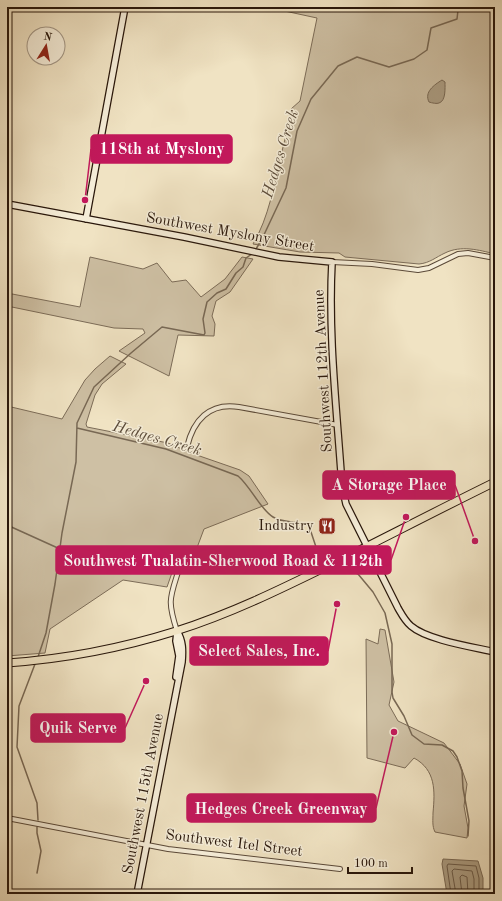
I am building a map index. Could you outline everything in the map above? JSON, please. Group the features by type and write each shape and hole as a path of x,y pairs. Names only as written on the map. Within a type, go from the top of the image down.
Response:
{"highway":[{"path":"7,663 50,659 102,650 177,631 250,603 495,482"}],"street":[{"path":"86,219 125,7"},
{"name":"Southwest Myslony Street","path":"7,204 184,237 280,257 372,264 418,270 429,268 458,254 468,253 495,258"},
{"name":"Southwest 112th Avenue","path":"332,262 331,311 343,495 346,504 398,608 411,626 433,637 495,652"},
{"path":"186,447 192,429 196,423 207,413 221,407 233,406 338,425"},
{"name":"Southwest 115th Avenue","path":"137,894 183,652 182,639 177,631 171,611 170,600 180,568"},
{"name":"Southwest Itel Street","path":"7,818 168,849 340,870"}],"shaded area":[{"path":"266,7 495,7 495,254 470,249 457,249 445,253 433,260 419,264 345,257 339,253 300,252 253,244 259,234 267,212 287,132 291,109 300,101 317,18"},
{"path":"90,257 143,269 157,263 172,282 186,280 201,297 225,279 242,257 253,259 230,292 216,301 212,316 215,324 214,336 178,335 169,376 119,351 145,333 143,329 114,328 7,306 7,293 80,307"},
{"path":"110,356 126,364 102,384 95,395 86,424 87,427 168,443 191,453 240,470 249,476 268,504 204,529 189,569 175,564 167,587 123,580 50,629 45,653 7,656 7,406 62,419 85,380"},
{"path":"380,629 385,630 394,682 389,705 398,721 444,743 460,764 467,784 464,806 468,828 467,838 435,832 433,827 434,789 427,769 421,763 414,758 405,768 367,758 366,639 378,644"}],"water":[{"path":"442,80 445,82 445,94 443,100 438,103 429,102 429,92"},
{"path":"443,859 478,861 483,878 483,894 447,894 442,864"}],"waterway":[{"name":"Hedges Creek","path":"256,249 286,188 297,131 311,99 338,66 357,57 389,67 414,59 427,50 431,28 457,19 458,10 460,7"},
{"name":"Hedges Creek","path":"38,657 46,633 62,533 76,462 77,423 94,387 162,327 204,335 203,319 207,302 217,293 226,289 236,273 243,267 246,258 252,254"},
{"name":"Hedges Creek","path":"77,428 166,449 238,476 264,509 273,517 282,521 300,523 309,526 319,556 330,561"},
{"path":"7,525 60,549"},
{"name":"Hedges Creek","path":"338,565 358,574 373,592 385,613 392,644 393,698 404,716 412,735 424,744 442,745 453,751 457,757 462,771 463,788 469,821 468,836"},
{"name":"Hedges Creek","path":"35,664 19,706 17,747 37,803 38,820"},
{"name":"Hedges Creek","path":"37,827 41,851 37,873"}],"place":[{"name":"118th at Myslony","path":"85,200"},
{"name":"Southwest Tualatin-Sherwood Road & 112th","path":"406,517"},
{"name":"Industry","path":"327,526"},
{"name":"A Storage Place","path":"475,541"},
{"name":"Select Sales, Inc.","path":"337,604"},
{"name":"Quik Serve","path":"146,681"},
{"name":"Hedges Creek Greenway","path":"394,732"}]}
